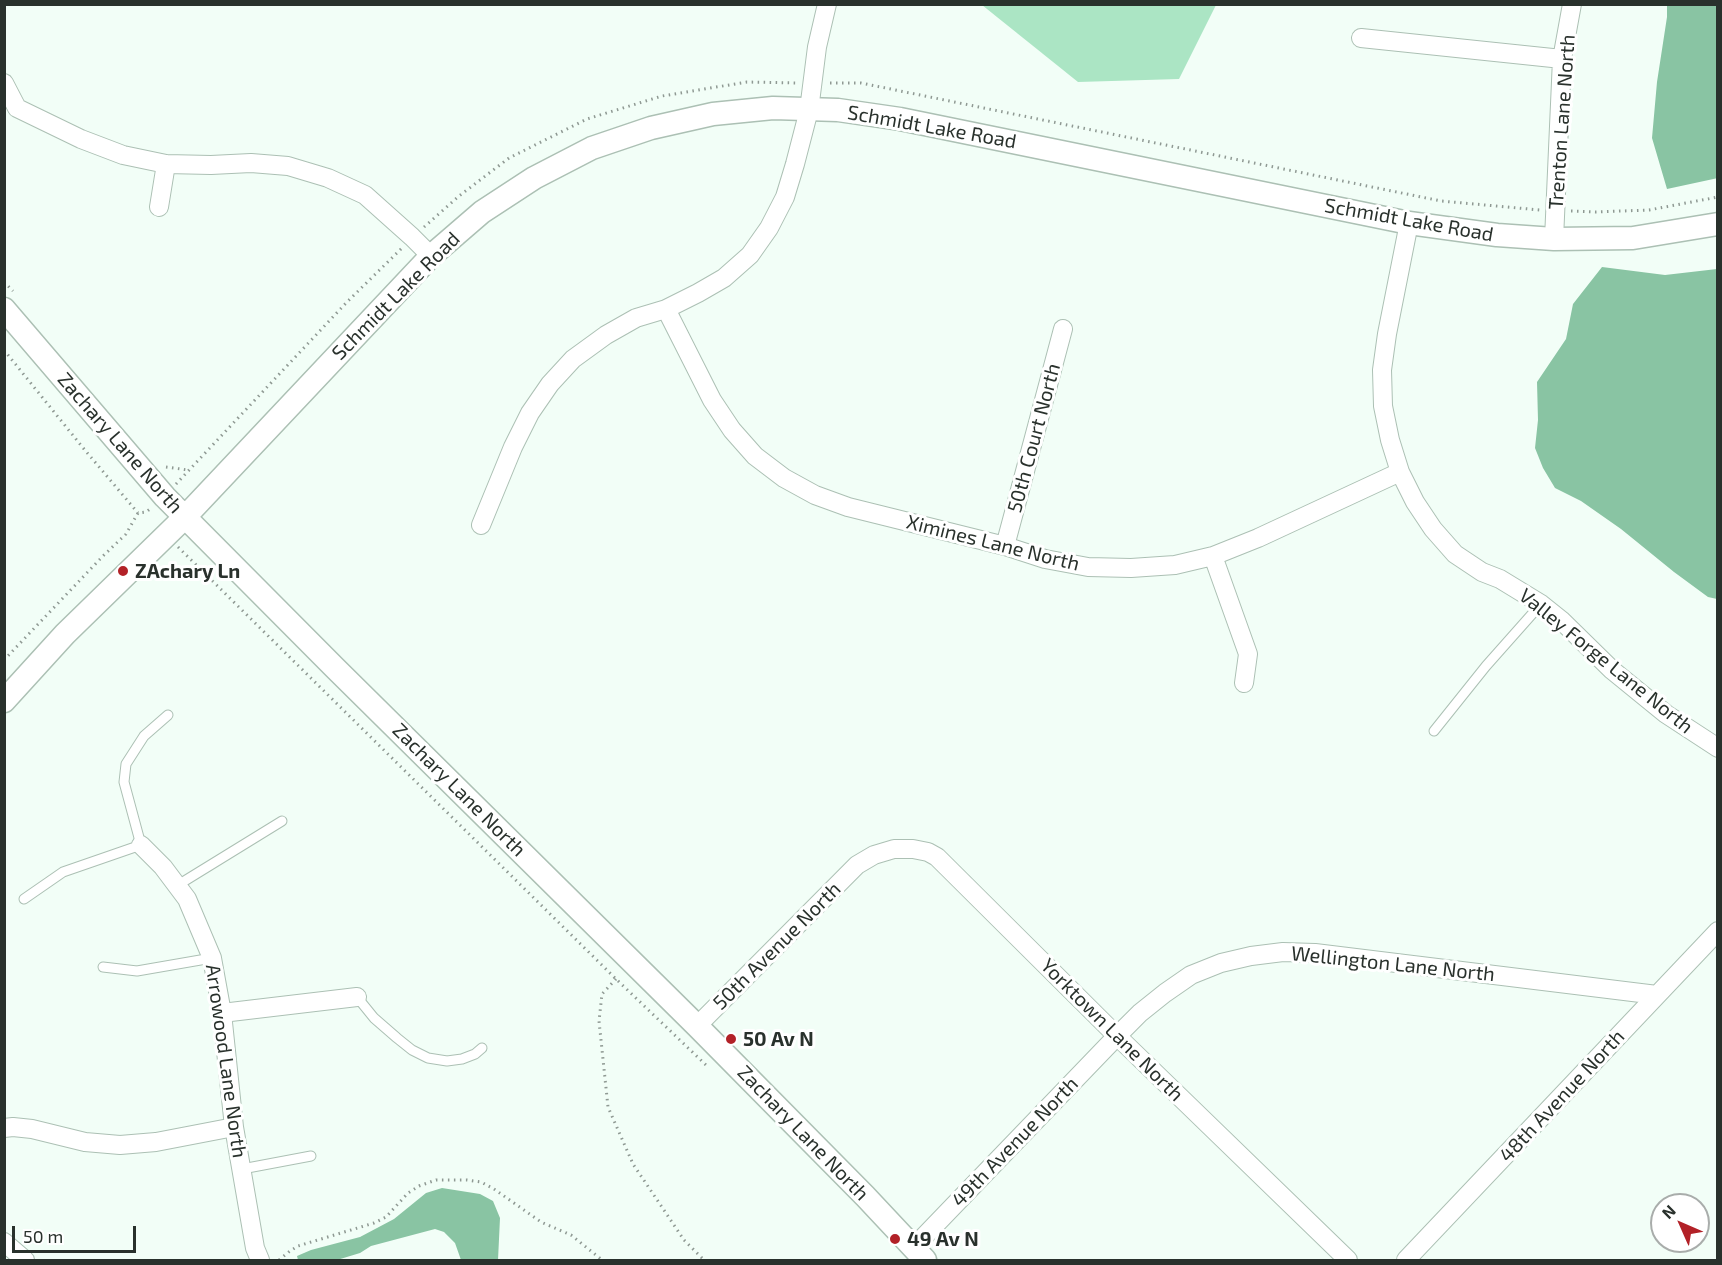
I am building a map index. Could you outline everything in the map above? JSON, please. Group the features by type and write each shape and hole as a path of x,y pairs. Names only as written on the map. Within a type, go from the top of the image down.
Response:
{"street":[{"path":"481,525 513,447 530,413 550,384 573,359 606,335 636,318 666,309 724,278 750,255 763,237 785,197 795,164 809,110 817,47 827,4"},
{"name":"Trenton Lane North","path":"1554,239 1562,59 1572,4"},
{"path":"1361,38 1562,59"},
{"path":"4,83 17,108 81,139 123,155 166,164 251,163 288,166 328,178 365,195 431,256"},
{"name":"Schmidt Lake Road","path":"4,700 65,634 167,536 431,256 482,212 526,183 592,148 651,128 713,114 773,108 838,110 900,119 1409,224 1497,236 1554,239 1633,238 1718,224"},
{"path":"159,207 166,164"},
{"path":"1400,472 1383,406 1382,370 1409,224"},
{"name":"Zachary Lane North","path":"4,309 165,497 697,1026 919,1254"},
{"name":"Ximines Lane North","path":"666,309 712,400 732,430 755,456 784,478 815,495 848,507 1005,546 1045,559 1088,567 1131,568 1175,565 1213,556 1258,538 1400,472"},
{"name":"50th Court North","path":"1005,546 1063,329"},
{"name":"Valley Forge Lane North","path":"1400,472 1415,502 1433,529 1455,554 1482,572 1500,579 1541,604 1561,620 1612,670 1666,714 1718,748"},
{"path":"1213,556 1248,654 1244,683"},
{"name":"Arrowood Lane North","path":"141,845 187,898 212,958 222,1013 234,1127 255,1248 260,1260"},
{"name":"Yorktown Lane North","path":"858,866 874,855 894,849 913,849 928,852 937,857 1348,1260"},
{"name":"50th Avenue North","path":"697,1026 858,866"},
{"name":"48th Avenue North","path":"1406,1260 1718,931"},
{"name":"Wellington Lane North","path":"1117,1036 1164,993 1191,975 1221,963 1283,952 1315,953 1657,995"},
{"path":"222,1013 357,997"},
{"name":"49th Avenue North","path":"919,1254 1117,1036"},
{"path":"4,1128 13,1126 86,1142 120,1145 156,1142 234,1127"},
{"path":"4,1242 25,1260"}],"lane":[{"path":"1434,731 1486,666 1541,604"},
{"path":"24,899 63,872 141,845 124,782 126,764 144,736 168,714"},
{"path":"178,885 282,822"},
{"path":"103,967 137,971 212,958"},
{"path":"357,997 374,1018 397,1038 412,1050 428,1058 447,1061 462,1059 475,1054 482,1048"},
{"path":"242,1168 311,1156"}],"path":[{"path":"138,513 146,512 165,497 347,302 412,237 459,196 509,158 587,119 662,96 747,82 861,83 1441,201 1525,210 1595,212 1649,210 1718,197"},
{"path":"4,350 138,513"},
{"path":"4,660 126,534 138,513"},
{"path":"167,536 708,1067"},
{"path":"616,979 603,994 599,1021 608,1107 633,1164 684,1240 704,1260"},
{"path":"279,1260 298,1246 374,1223 386,1217 408,1193 436,1180 481,1182 541,1222 571,1235 602,1260"}],"shaded area":[{"path":"982,5 1216,5 1179,79 1078,82"},
{"path":"1667,5 1717,5 1718,178 1667,189 1652,138"},
{"path":"1602,267 1665,275 1717,269 1717,599 1708,597 1581,501 1555,488 1535,448 1538,420 1537,382 1566,339 1573,304"},
{"path":"442,1188 480,1194 493,1201 500,1218 498,1260 461,1260 455,1243 444,1232 435,1229 371,1246 360,1253 337,1260 298,1260 297,1256 311,1250 360,1237 394,1219 426,1193"}],"place":[{"name":"ZAchary Ln","path":"123,571"},
{"name":"50 Av N","path":"731,1039"},
{"name":"49 Av N","path":"895,1239"}]}
